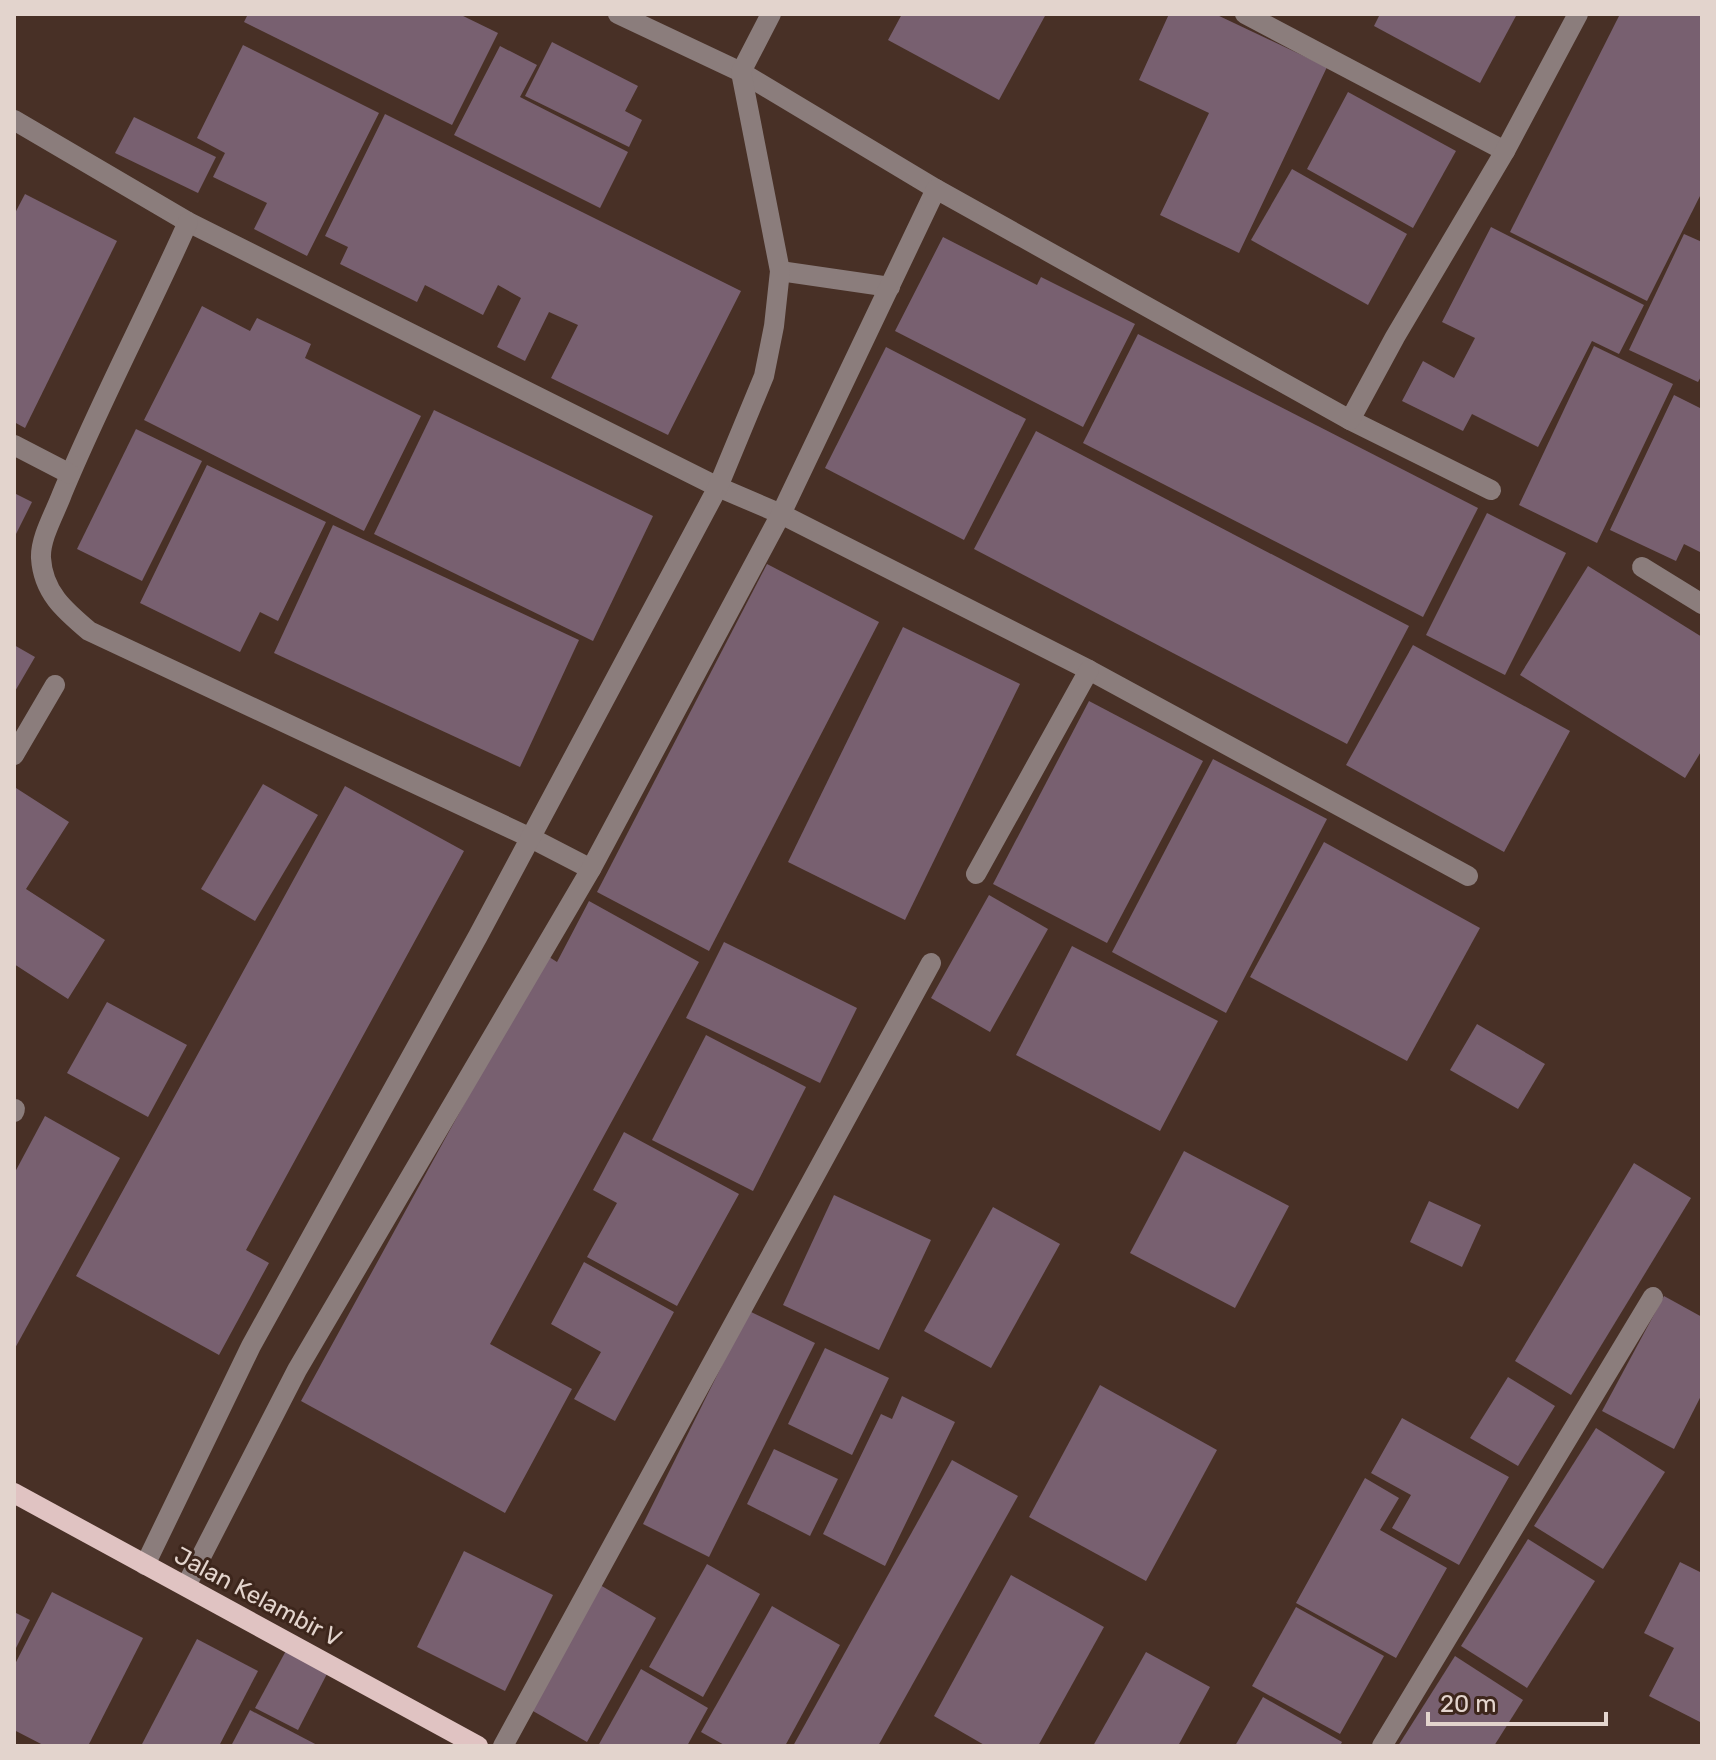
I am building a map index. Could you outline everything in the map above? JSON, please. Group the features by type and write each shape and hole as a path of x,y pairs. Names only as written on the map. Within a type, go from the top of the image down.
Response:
{"main road":[{"name":"Jalan Kelambir V","path":"14,1493 478,1746"}],"street":[{"path":"618,14 741,72 936,189 1350,420 1491,490"},
{"path":"145,1565 251,1346 531,838 718,487 764,376 780,271 741,72 771,14"},
{"path":"1245,14 1505,151"},
{"path":"1350,420 1395,337 1505,151 1578,14"},
{"path":"14,120 188,222 718,487 781,514 1089,670 1468,876"},
{"path":"186,1586 297,1370 591,869 781,514 936,189"},
{"path":"188,222 70,474 40,555 46,585 62,608 89,631 591,869"},
{"path":"780,271 890,287"},
{"path":"14,445 70,474"},
{"path":"1642,567 1702,604"},
{"path":"976,874 1089,670"},
{"path":"14,755 55,685"},
{"path":"503,1746 931,963"},
{"path":"1382,1746 1653,1297"}],"building":[{"path":"248,14 459,14 498,33 452,125 244,22"},
{"path":"902,14 1046,14 999,100 888,40"},
{"path":"1169,14 1215,14 1327,67 1239,253 1160,215 1209,113 1139,80"},
{"path":"1380,14 1517,14 1480,83 1374,26"},
{"path":"1620,14 1702,14 1702,192 1647,301 1510,232"},
{"path":"552,42 638,86 625,111 642,120 629,147 525,96"},
{"path":"243,45 379,113 307,256 254,229 267,203 213,177 225,153 197,138"},
{"path":"500,46 537,65 520,97 628,152 600,208 454,135"},
{"path":"1348,92 1456,151 1413,228 1307,169"},
{"path":"385,114 741,291 668,435 551,378 578,325 549,312 525,361 497,347 521,298 498,285 483,315 425,285 417,302 340,264 348,247 325,236"},
{"path":"134,117 216,157 198,193 115,153"},
{"path":"1292,169 1407,234 1368,305 1251,240"},
{"path":"25,194 117,241 25,428 14,422 14,215"},
{"path":"1491,227 1644,305 1619,354 1592,341 1538,447 1472,414 1463,431 1402,401 1423,361 1454,378 1475,338 1442,322"},
{"path":"1684,234 1702,242 1702,375 1698,382 1629,350"},
{"path":"943,237 1037,285 1041,277 1135,324 1083,427 895,331"},
{"path":"202,306 250,331 257,318 311,344 305,358 421,416 364,531 144,420"},
{"path":"1138,334 1478,508 1423,617 1083,443"},
{"path":"1594,346 1673,384 1597,543 1519,505"},
{"path":"886,347 1026,419 964,540 825,468"},
{"path":"1674,395 1702,409 1702,553 1684,544 1676,561 1610,530"},
{"path":"434,410 653,516 593,641 374,534"},
{"path":"136,429 202,461 142,581 77,549"},
{"path":"1036,431 1409,626 1347,744 974,549"},
{"path":"207,465 326,522 278,621 260,612 240,652 140,603"},
{"path":"14,493 32,502 14,538"},
{"path":"1487,513 1566,553 1505,675 1426,635"},
{"path":"333,525 579,640 520,767 274,653"},
{"path":"767,564 879,622 709,951 597,892"},
{"path":"1588,566 1702,637 1702,750 1685,778 1520,675"},
{"path":"903,627 1020,684 905,920 788,862"},
{"path":"14,645 35,657 14,693"},
{"path":"1413,645 1570,731 1504,852 1346,765"},
{"path":"1089,701 1203,761 1107,943 993,884"},
{"path":"1213,759 1327,819 1226,1013 1112,952"},
{"path":"263,784 318,815 255,921 201,889"},
{"path":"345,786 464,851 246,1250 269,1263 219,1355 76,1276"},
{"path":"16,788 69,822 26,889 105,940 68,999 14,964"},
{"path":"1324,842 1480,928 1407,1061 1250,977"},
{"path":"989,895 1048,929 990,1032 931,998"},
{"path":"589,901 699,962 490,1344 572,1389 505,1513 301,1401 546,955 557,962"},
{"path":"724,942 857,1008 820,1083 686,1018"},
{"path":"1072,946 1218,1021 1160,1131 1016,1055"},
{"path":"107,1002 187,1045 148,1117 67,1073"},
{"path":"1477,1024 1545,1064 1518,1109 1450,1070"},
{"path":"706,1035 806,1087 753,1191 652,1140"},
{"path":"45,1116 120,1158 14,1350 14,1174"},
{"path":"624,1132 739,1194 677,1306 587,1257 617,1203 593,1190"},
{"path":"1184,1151 1289,1206 1235,1308 1130,1253"},
{"path":"1634,1163 1691,1198 1571,1395 1515,1361"},
{"path":"834,1195 931,1240 879,1350 783,1305"},
{"path":"1429,1201 1481,1225 1462,1267 1410,1242"},
{"path":"993,1207 1060,1244 991,1368 924,1331"},
{"path":"584,1262 674,1312 615,1421 574,1399 601,1352 551,1324"},
{"path":"1664,1296 1702,1317 1702,1394 1674,1449 1602,1411"},
{"path":"749,1311 815,1343 709,1557 643,1524"},
{"path":"825,1348 889,1378 852,1455 788,1424"},
{"path":"1508,1377 1555,1406 1518,1466 1470,1438"},
{"path":"1100,1385 1217,1450 1146,1581 1029,1517"},
{"path":"902,1396 955,1422 885,1566 823,1534 881,1414 892,1419"},
{"path":"1402,1418 1509,1477 1459,1565 1392,1528 1411,1495 1371,1473"},
{"path":"1596,1428 1665,1472 1603,1569 1534,1526"},
{"path":"774,1449 838,1479 810,1536 747,1504"},
{"path":"952,1460 1018,1496 878,1746 793,1746"},
{"path":"1365,1478 1399,1498 1380,1530 1447,1568 1396,1658 1296,1603"},
{"path":"1528,1539 1595,1581 1527,1688 1461,1646"},
{"path":"464,1551 553,1595 505,1691 417,1647"},
{"path":"1680,1562 1702,1573 1702,1723 1649,1696 1674,1648 1644,1633"},
{"path":"707,1564 760,1594 703,1697 649,1667"},
{"path":"1011,1575 1104,1627 1038,1746 986,1746 934,1716"},
{"path":"595,1582 656,1618 587,1742 526,1707"},
{"path":"52,1592 143,1638 88,1746 45,1746 14,1730 14,1666"},
{"path":"772,1606 840,1645 785,1746 726,1746 701,1732"},
{"path":"1296,1607 1384,1656 1340,1734 1252,1686"},
{"path":"14,1612 30,1620 14,1652"},
{"path":"197,1639 258,1671 219,1746 141,1746"},
{"path":"288,1647 330,1668 298,1730 255,1708"},
{"path":"1146,1652 1210,1687 1178,1746 1093,1746"},
{"path":"1455,1656 1523,1700 1494,1746 1398,1746"},
{"path":"641,1669 708,1708 687,1746 598,1746"},
{"path":"1263,1697 1342,1742 1340,1746 1235,1746"},
{"path":"250,1710 319,1746 231,1746"}]}
